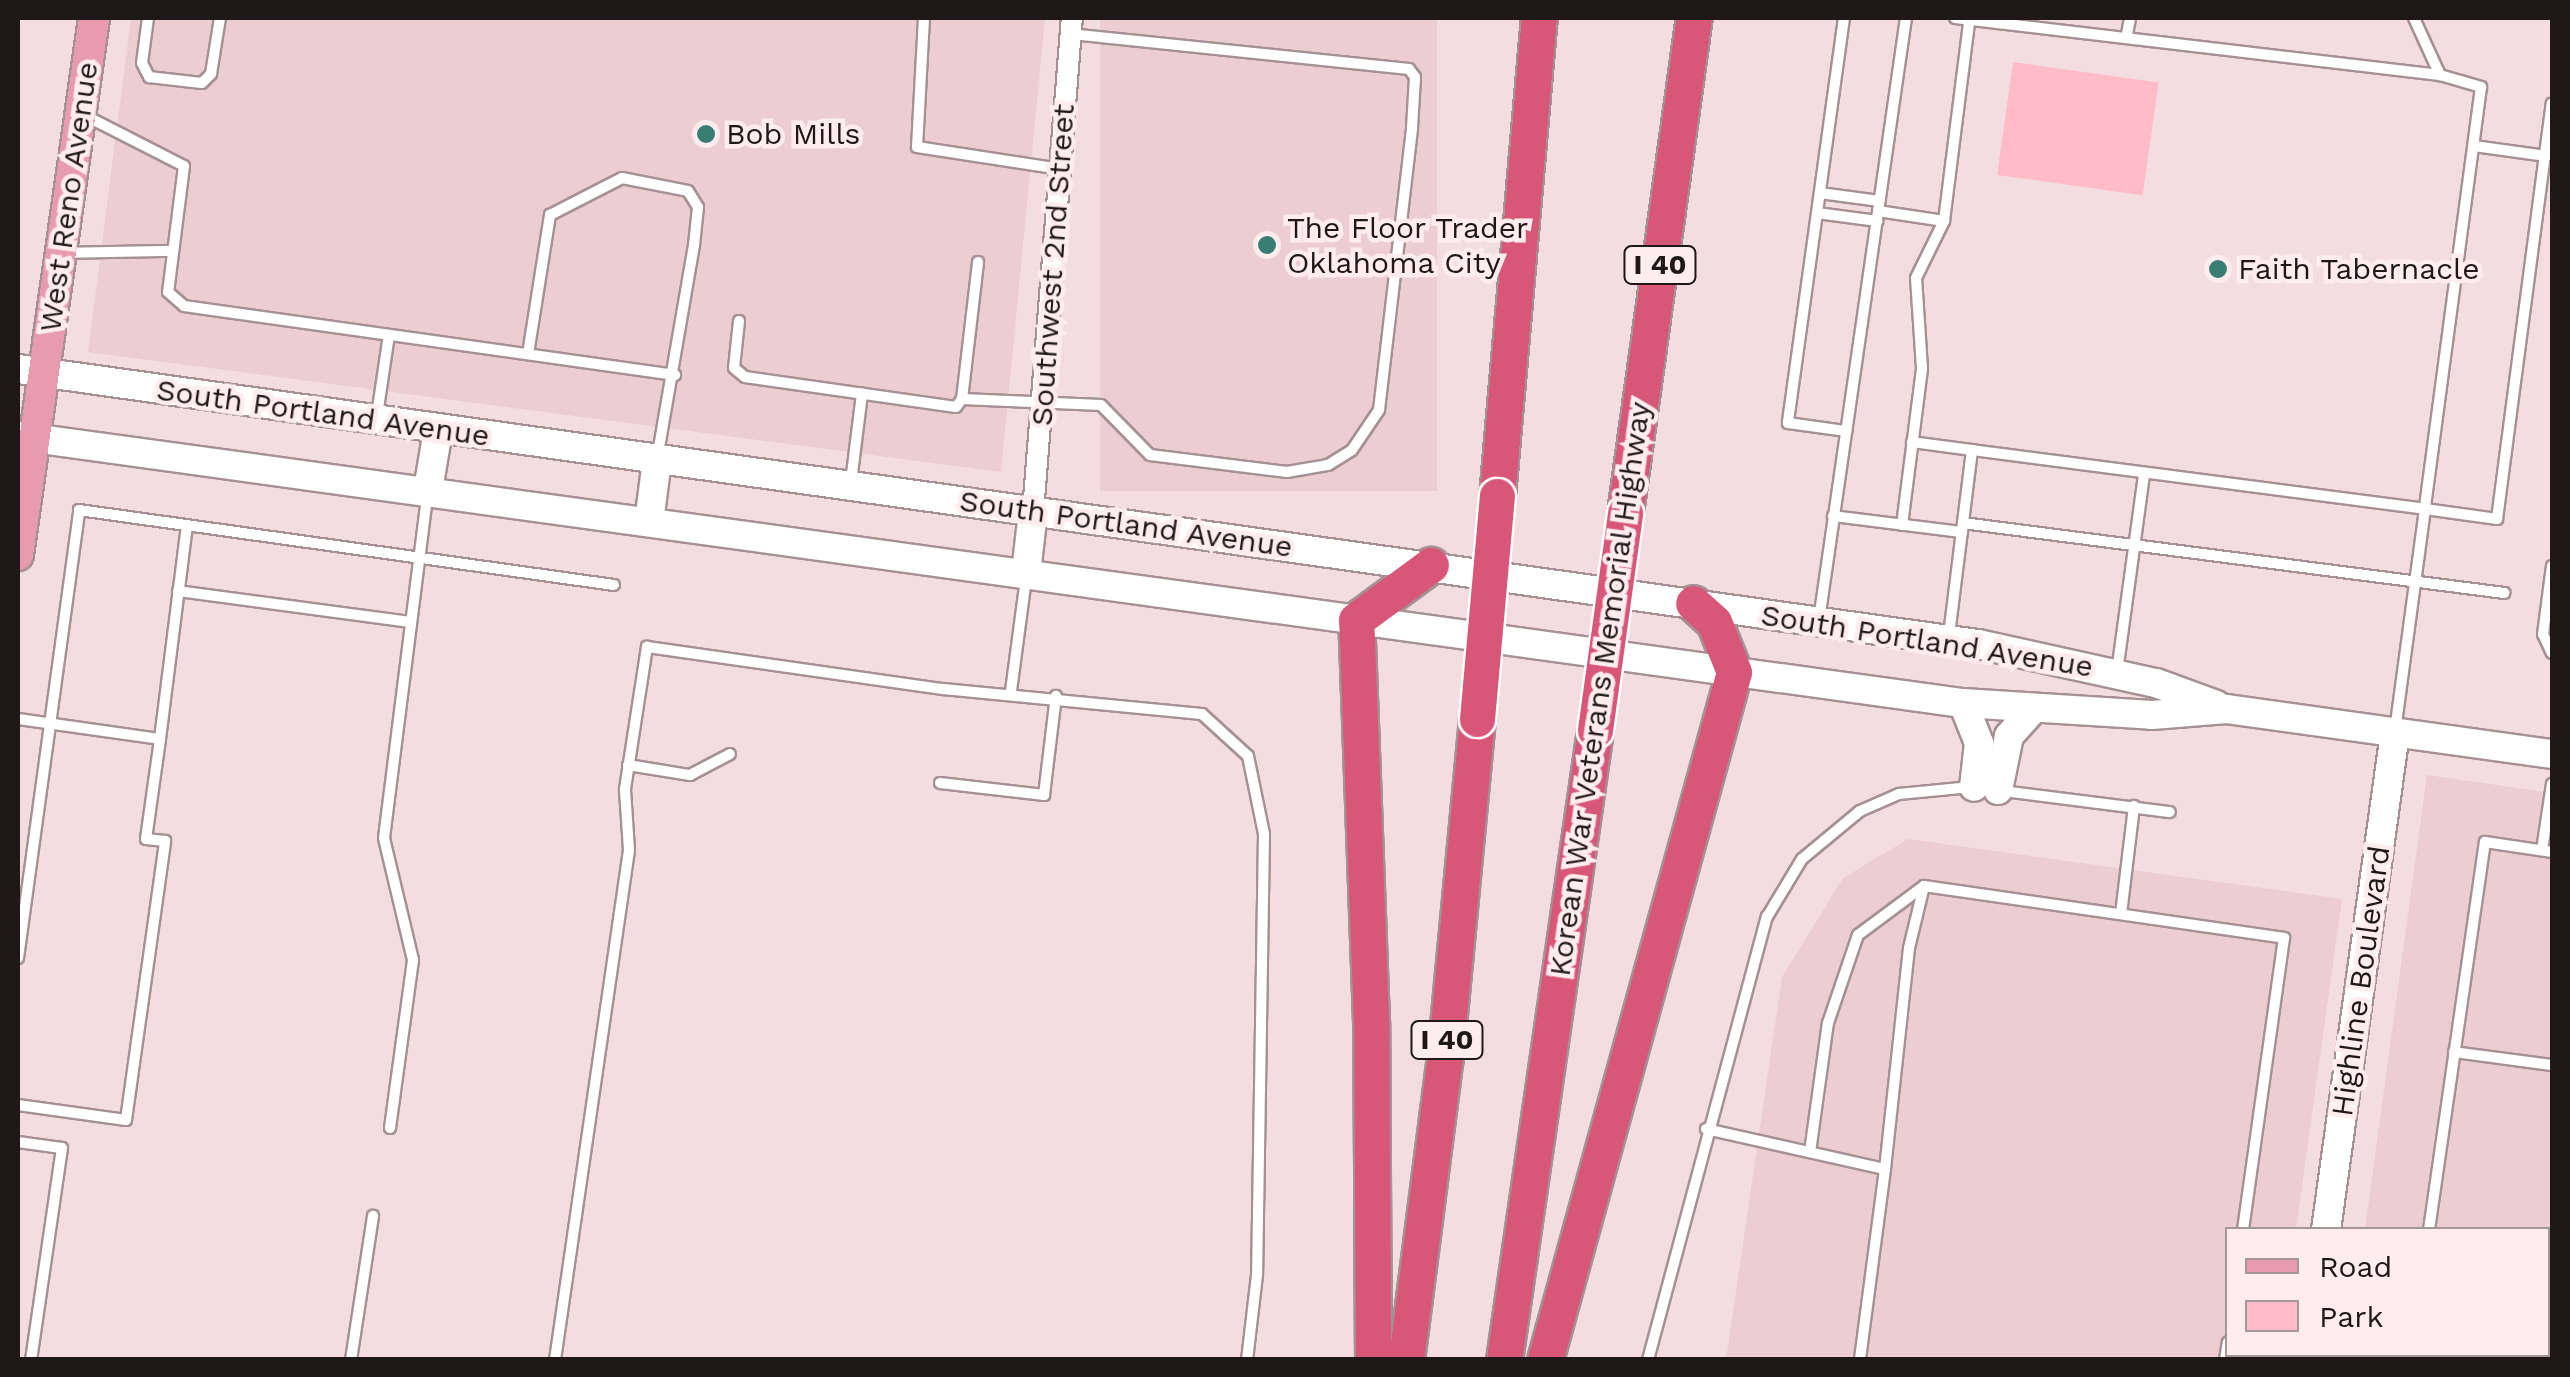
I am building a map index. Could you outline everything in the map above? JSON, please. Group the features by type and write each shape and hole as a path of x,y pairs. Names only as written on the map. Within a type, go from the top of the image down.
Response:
{"highway":[{"name":"I 40","path":"1406,1360 1445,1057 1539,18"},
{"name":"Korean War Veterans Memorial Highway","path":"1504,1360 1694,18"},
{"path":"1373,1360 1372,1022 1356,620 1431,566"},
{"path":"1545,1360 1734,672 1714,622 1694,603"}],"main road":[{"name":"West Reno Avenue","path":"18,555 31,371 61,252 94,18"},
{"name":"South Portland Avenue","path":"31,371 1948,640 2116,673 2227,709 2552,754"},
{"path":"428,490 438,430"},
{"name":"South Portland Avenue","path":"26,437 1963,704 2152,715 2227,709"},
{"path":"649,522 657,460"},
{"path":"1026,574 1033,512"},
{"path":"1963,704 1980,743 1986,789"},
{"path":"1986,789 2009,736 2033,709"},
{"name":"Highline Boulevard","path":"2326,1227 2395,733"}],"street":[{"name":"Southwest 2nd Street","path":"1033,512 1071,26"}],"lane":[{"path":"148,18 142,62 149,77 202,84 212,74 220,18"},
{"path":"924,18 918,147 1060,170"},
{"path":"1844,18 1788,423 1846,431"},
{"path":"1819,621 1906,18"},
{"path":"1955,18 2127,34 2440,75 2481,86 2395,733"},
{"path":"2127,34 2130,18"},
{"path":"2414,18 2440,75"},
{"path":"1902,525 1922,368 1916,278 1944,220 1969,22"},
{"path":"962,399 1101,404 1140,447 1164,458 1306,472 1352,450 1373,428 1386,374 1415,78 1394,63 1071,26"},
{"path":"1912,442 2497,519 2552,104"},
{"path":"81,113 173,155 184,166 168,292 184,306 676,375"},
{"path":"2474,146 2546,156"},
{"path":"528,354 550,216 622,178 659,181 688,190 698,207 676,375 657,460"},
{"path":"1820,193 1878,211 1944,220"},
{"path":"1817,213 1878,211"},
{"path":"61,252 172,251"},
{"path":"739,321 734,368 745,377 956,407 962,399 978,262"},
{"path":"376,420 389,335"},
{"path":"850,487 862,394"},
{"path":"1948,640 1972,450"},
{"path":"2116,673 2144,474"},
{"path":"390,1128 413,960 384,838 428,490"},
{"path":"18,958 80,510 614,585"},
{"path":"1833,516 2134,545 2504,593"},
{"path":"18,1105 126,1120 165,842 146,839 187,526"},
{"path":"2552,566 2542,634 2552,653"},
{"path":"1011,691 1026,574"},
{"path":"178,591 410,622"},
{"path":"555,1360 629,850 628,765 647,647 943,689 1011,691 1202,714 1248,756 1264,834 1257,1275 1246,1360"},
{"path":"940,783 1044,795 1056,696"},
{"path":"18,719 160,739"},
{"path":"628,765 690,775 730,754"},
{"path":"2429,1227 2485,842 2547,851 2552,784"},
{"path":"1648,1360 1706,1128 1767,917 1802,859 1860,811 1886,800 1986,789 2170,812"},
{"path":"2120,914 2134,806"},
{"path":"1810,1152 1828,1023 1858,935 1924,886 2284,938 2243,1227"},
{"path":"1860,1360 1909,948 1924,886"},
{"path":"2454,1052 2552,1065"},
{"path":"1706,1128 1885,1169"},
{"path":"18,1142 62,1148 31,1360"},
{"path":"351,1360 372,1216"}],"shaded area":[{"path":"131,18 1045,18 1001,472 88,352"},
{"path":"1100,18 1437,18 1437,491 1100,491"},
{"path":"2427,775 2552,793 2552,1359 2348,1360 2550,1357 2550,1227 2365,1227"},
{"path":"1908,839 2342,899 2296,1227 2225,1227 2225,1357 2277,1359 1726,1360 1782,977 1843,878"}],"green space":[{"path":"2013,62 2159,82 2143,195 1997,175"}],"place":[{"name":"Bob Mills","path":"706,134"},
{"name":"The Floor Trader Oklahoma City","path":"1267,245"},
{"name":"Faith Tabernacle","path":"2218,269"}]}
